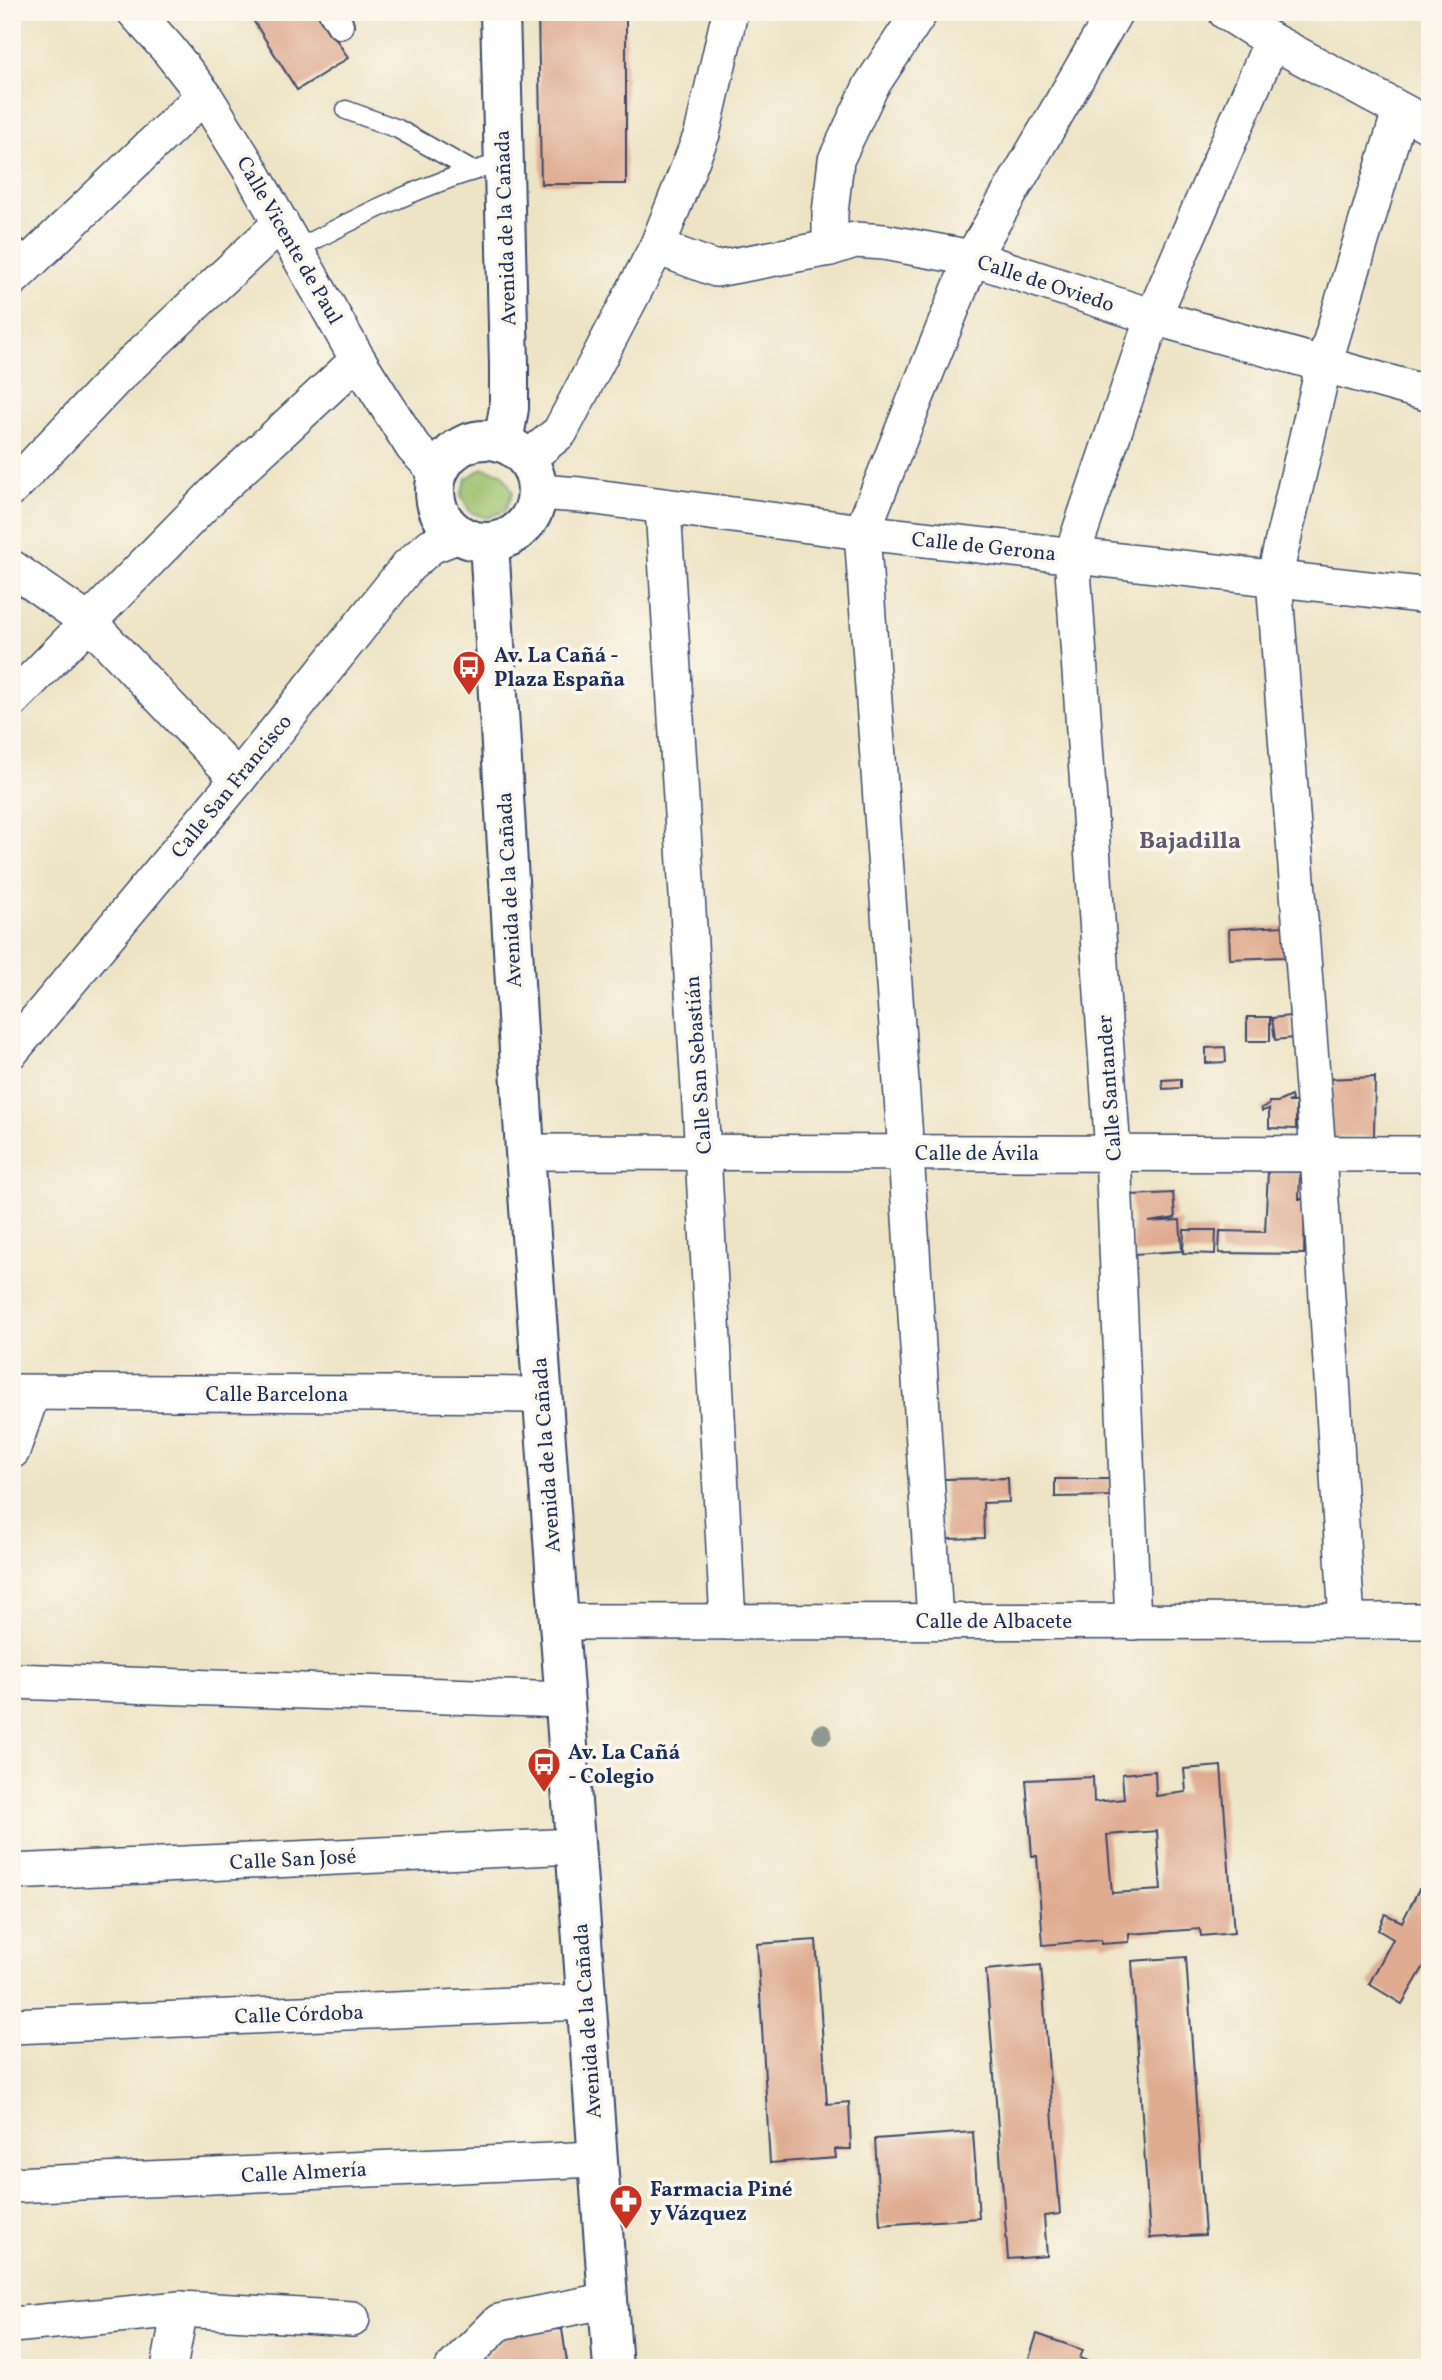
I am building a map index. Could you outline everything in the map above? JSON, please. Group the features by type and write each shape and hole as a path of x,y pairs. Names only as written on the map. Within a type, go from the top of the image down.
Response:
{"street":[{"name":"Calle Vicente de Paul","path":"135,12 204,95 358,360 413,447 438,472"},
{"name":"Avenida de la Cañada","path":"500,12 487,167 509,408 523,465"},
{"path":"523,465 560,432 657,247 702,134 730,12"},
{"path":"830,248 830,213 836,160 871,86 920,12"},
{"path":"935,1621 906,1153 862,533 972,258 1115,12"},
{"path":"1227,12 1272,41 1415,118 1324,364 1274,579 1318,1153 1347,1621"},
{"path":"1072,555 1153,317 1272,41"},
{"path":"17,264 204,95"},
{"path":"12,488 116,378 288,237"},
{"name":"Calle de Oviedo","path":"657,247 716,269 830,248 855,240 972,258 1153,317 1430,394"},
{"path":"12,700 216,492 358,360"},
{"path":"488,440 523,465 535,508 523,527 504,539 474,539 446,523 438,508 435,490 438,472 446,459 458,449 472,442 488,440"},
{"name":"Calle de Gerona","path":"523,465 580,495 663,508 862,533 1430,596"},
{"name":"Calle San Sebastián","path":"663,508 703,1153 728,1622"},
{"name":"Avenida de la Cañada","path":"474,539 525,1152 613,2368"},
{"name":"Calle San Francisco","path":"12,1050 238,779 408,566 431,547 474,539"},
{"name":"Calle Santander","path":"1072,555 1113,1153 1133,1622"},
{"path":"12,568 90,623 238,779"},
{"name":"Calle de Ávila","path":"525,1152 1430,1154"},
{"path":"12,1451 22,1392"},
{"name":"Calle Barcelona","path":"22,1392 542,1395"},
{"name":"Calle de Albacete","path":"558,1622 1430,1621"},
{"path":"12,1681 564,1700"},
{"name":"Calle San José","path":"12,1872 574,1846"},
{"name":"Calle Córdoba","path":"12,2026 585,2002"},
{"name":"Calle Almería","path":"12,2185 596,2159"},
{"path":"453,2368 499,2322 608,2300"},
{"path":"12,2326 180,2309 352,2319"},
{"path":"169,2368 180,2309"}],"lane":[{"path":"346,110 487,167"},
{"path":"288,237 362,215 487,167"}],"green space":[{"path":"483,468 502,473 513,492 505,511 486,518 470,512 461,495 467,478"}],"building":[{"path":"248,12 319,12 348,58 297,90"},
{"path":"538,12 626,12 626,184 541,184"},
{"path":"1284,926 1285,957 1230,959 1229,929"},
{"path":"1290,1016 1293,1038 1275,1040 1272,1018"},
{"path":"1247,1017 1270,1017 1270,1041 1247,1041"},
{"path":"1225,1047 1226,1062 1206,1063 1206,1048"},
{"path":"1375,1077 1374,1137 1332,1137 1325,1079"},
{"path":"1181,1079 1181,1088 1163,1089 1162,1080"},
{"path":"1291,1096 1292,1100 1288,1102 1296,1102 1296,1129 1269,1128 1269,1109 1262,1111 1261,1108 1269,1105 1269,1102 1278,1102"},
{"path":"1268,1171 1300,1172 1299,1199 1305,1199 1304,1254 1219,1253 1220,1231 1265,1232"},
{"path":"1173,1193 1175,1218 1149,1222 1180,1220 1182,1251 1134,1254 1131,1195"},
{"path":"1184,1230 1216,1230 1215,1254 1183,1253"},
{"path":"1008,1478 1009,1502 983,1503 984,1538 945,1539 944,1479"},
{"path":"1055,1479 1113,1479 1114,1496 1055,1497"},
{"path":"1221,1766 1234,1933 1201,1936 1200,1929 1129,1934 1129,1942 1101,1944 1101,1940 1043,1945 1037,1856 1032,1856 1026,1780 1093,1777 1094,1802 1124,1799 1122,1774 1155,1771 1156,1796 1186,1792 1184,1769","holes":["1157,1831 1161,1890 1112,1893 1107,1835"]},
{"path":"1430,1886 1430,1956 1402,2004 1369,1984 1393,1939 1378,1930 1385,1914 1402,1922 1419,1889"},
{"path":"816,1940 827,2104 849,2102 851,2149 835,2149 836,2158 770,2163 757,1944"},
{"path":"1186,1957 1205,2235 1150,2238 1132,1961"},
{"path":"1041,1965 1060,2214 1044,2216 1047,2256 1008,2259 986,1970"},
{"path":"973,2132 979,2218 880,2225 875,2139"},
{"path":"562,2329 568,2368 475,2368 511,2330"},
{"path":"1037,2334 1083,2350 1080,2358 1106,2368 1026,2368"}],"place":[{"name":"Av. La Cañá - Plaza España","path":"469,697"},
{"name":"Av. La Cañá - Colegio","path":"544,1794"},
{"name":"Farmacia Piné y Vázquez","path":"626,2231"}],"district":[{"name":"Bajadilla","path":"1190,840"}]}
